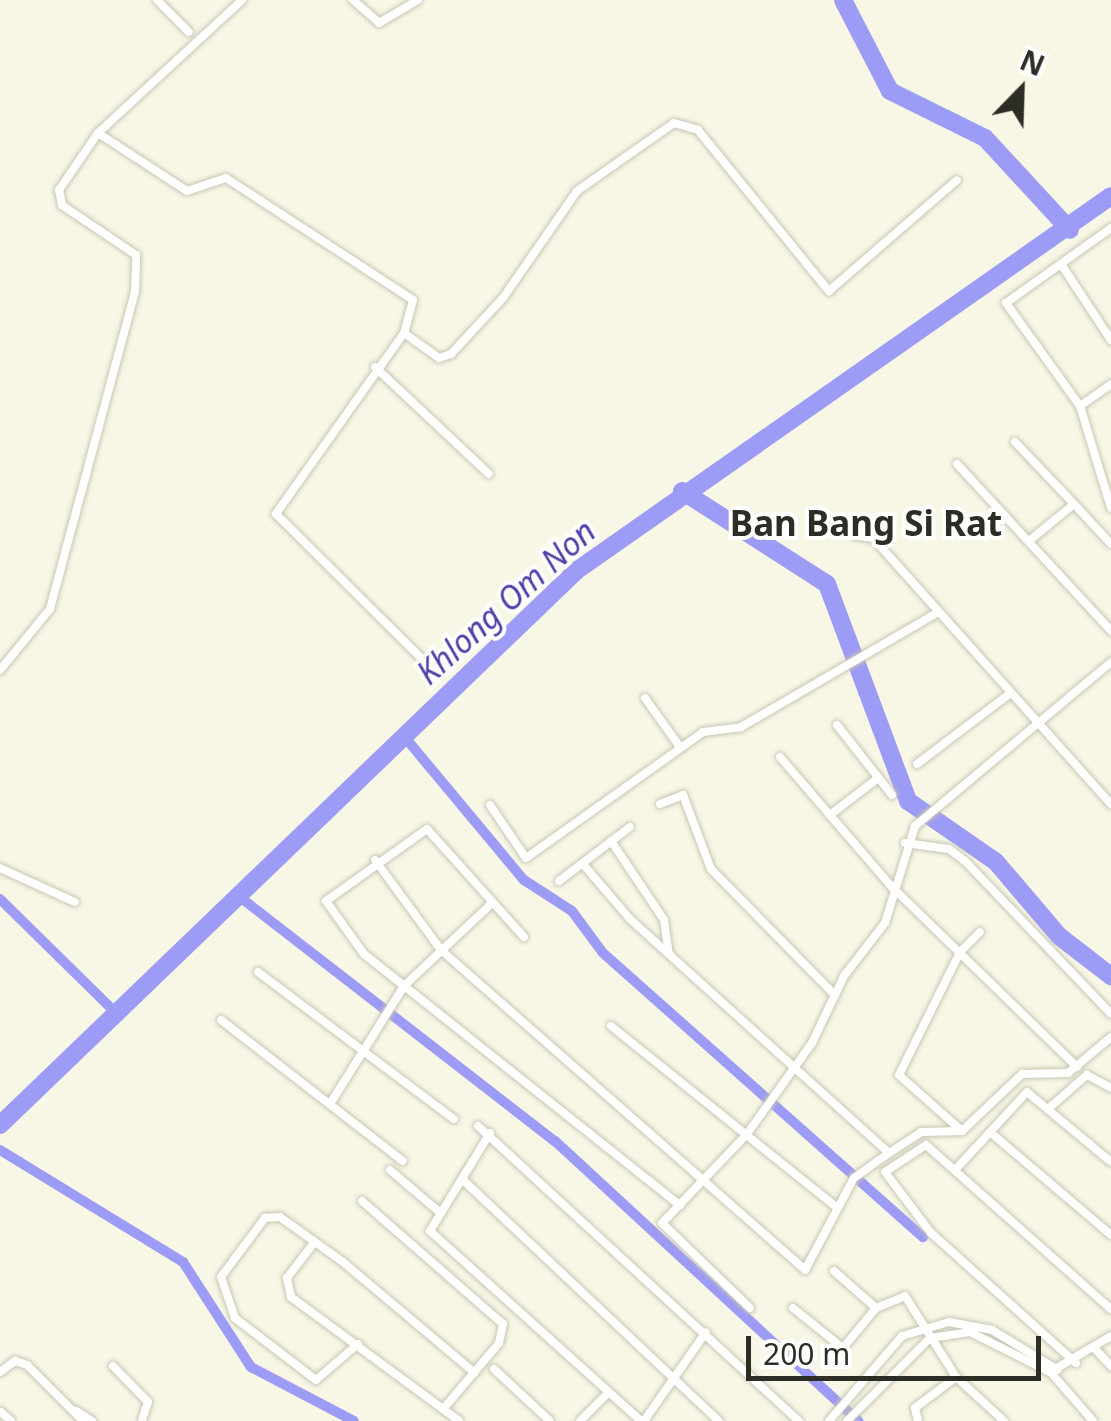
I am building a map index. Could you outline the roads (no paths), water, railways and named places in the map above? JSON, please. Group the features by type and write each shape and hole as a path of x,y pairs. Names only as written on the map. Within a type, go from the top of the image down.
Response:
{"street":[{"path":"157,0 189,32"},
{"path":"0,670 50,609 135,290 136,254 59,198 98,133 242,0"},
{"path":"353,0 378,23 418,0"},
{"path":"404,332 439,358 451,354 503,298 577,190 674,123 698,130 828,291 957,180"},
{"path":"98,133 187,192 226,178 404,292 414,311 404,332 276,514 432,669"},
{"path":"1111,228 1006,303 1080,406 1111,508"},
{"path":"1061,264 1111,340"},
{"path":"376,367 490,474"},
{"path":"1080,406 1111,384"},
{"path":"1016,442 1111,544"},
{"path":"957,464 1111,631"},
{"path":"1029,541 1074,504"},
{"path":"853,536 873,538 1008,696 1111,804"},
{"path":"490,805 526,858 703,732 740,726 872,655 937,613"},
{"path":"750,1308 662,1223 783,1090 835,995 886,922 892,887 905,844 915,826 1033,722 1111,662"},
{"path":"917,764 1008,696"},
{"path":"645,698 680,747"},
{"path":"838,724 892,796"},
{"path":"780,758 892,887 1077,1067"},
{"path":"830,815 878,778"},
{"path":"660,804 683,795 710,868 835,995"},
{"path":"559,882 630,827"},
{"path":"524,937 490,905 428,829 374,860 326,901 364,954 680,1204"},
{"path":"611,841 664,920 669,954"},
{"path":"905,844 949,849 964,861 1111,1014"},
{"path":"374,860 441,950 805,1270 854,1178 921,1132 962,1131 1022,1074 1077,1067 1111,1037"},
{"path":"583,864 669,954 889,1153"},
{"path":"0,868 76,902"},
{"path":"330,1104 374,1025 404,986 490,905"},
{"path":"962,1131 899,1075 960,952 980,932"},
{"path":"258,972 454,1119"},
{"path":"221,1020 403,1161"},
{"path":"611,1026 837,1208"},
{"path":"1048,1109 1087,1075 1111,1088"},
{"path":"955,1170 1027,1092 1111,1162"},
{"path":"478,1126 799,1421"},
{"path":"990,1132 1111,1235"},
{"path":"490,1133 462,1179 437,1210 434,1236 642,1421 670,1372 706,1332"},
{"path":"1076,1363 882,1177 921,1145 955,1170 1111,1309"},
{"path":"390,1170 437,1210"},
{"path":"462,1179 719,1421"},
{"path":"362,1202 503,1324 475,1373 445,1407"},
{"path":"358,1344 323,1380 310,1378 244,1328 221,1292 224,1268 268,1216 314,1244 475,1373"},
{"path":"314,1244 287,1290 428,1404 445,1407 460,1421"},
{"path":"834,1271 876,1308"},
{"path":"793,1308 843,1348 876,1308 899,1292 956,1378 1004,1421"},
{"path":"829,1421 910,1335 924,1328 972,1322 1051,1369 1093,1421"},
{"path":"847,1421 905,1354 930,1338 970,1332 1051,1369 1076,1363 1111,1336"},
{"path":"910,1335 917,1347"},
{"path":"897,1346 905,1354"},
{"path":"1096,1350 1111,1366"},
{"path":"0,1372 21,1362 92,1421"},
{"path":"113,1366 148,1402 142,1421"},
{"path":"494,1369 550,1421"},
{"path":"918,1421 915,1408 956,1378"},
{"path":"580,1421 609,1392"},
{"path":"76,1411 82,1421"},
{"path":"1,1412 10,1421"}],"waterway":[{"path":"843,0 890,91 985,138 1070,230"},
{"name":"Khlong Om Non","path":"0,1125 576,571 1111,196"},
{"path":"682,491 827,584 908,801 996,862 1059,936 1111,976"},
{"path":"403,735 524,880 572,911 603,953 923,1237"},
{"path":"236,894 555,1141 858,1421"},
{"path":"0,899 113,1010"},
{"path":"0,1150 183,1262 251,1367 354,1421"}],"district":[{"name":"Ban Bang Si Rat","path":"866,523"}]}
